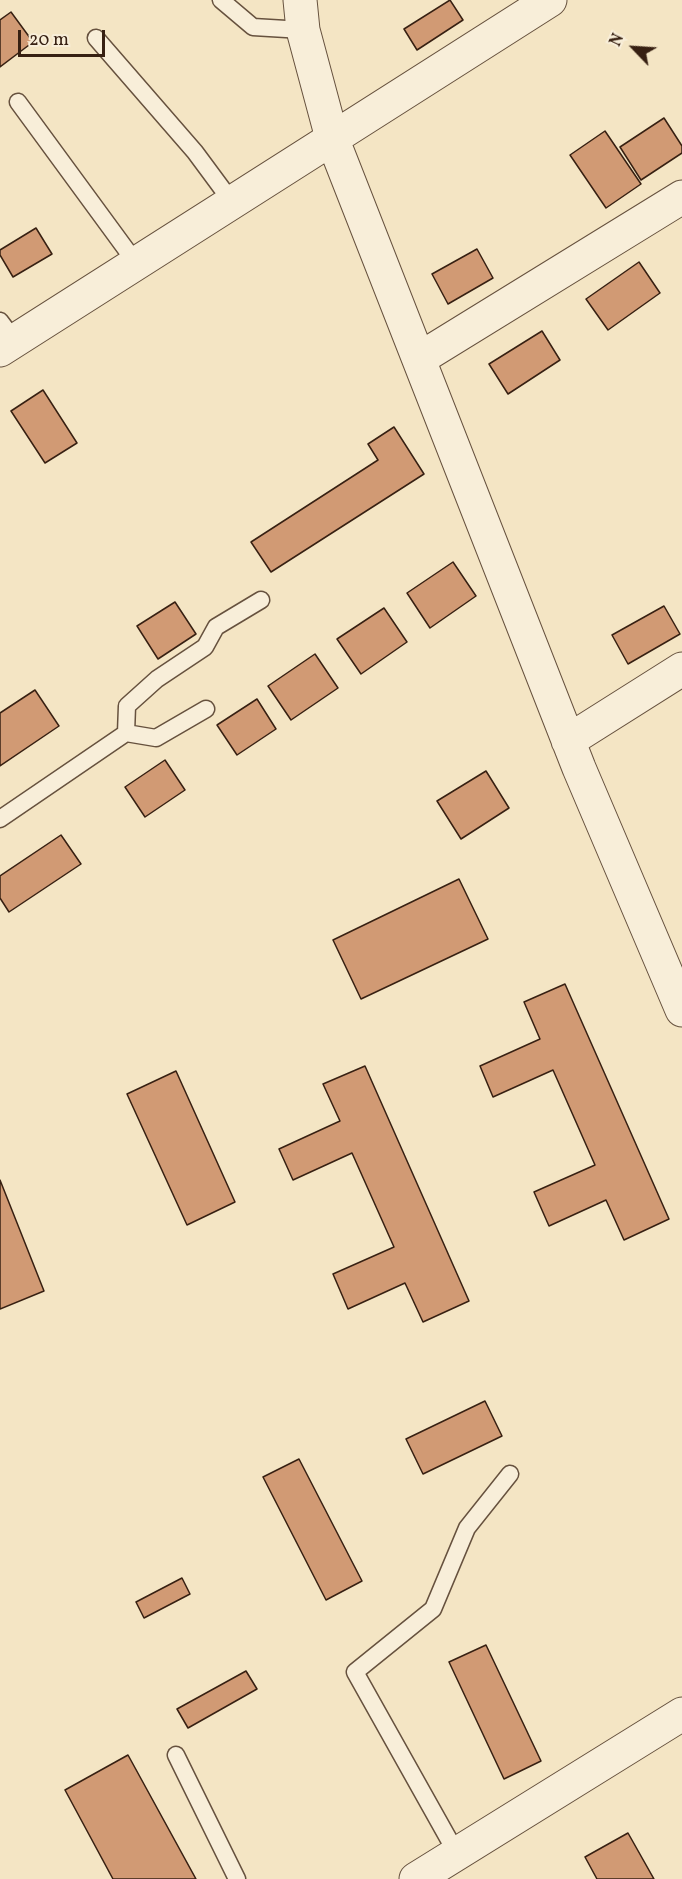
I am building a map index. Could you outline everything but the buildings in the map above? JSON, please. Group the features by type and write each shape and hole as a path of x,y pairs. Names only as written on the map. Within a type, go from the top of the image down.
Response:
{"street":[{"path":"5,337 136,263 550,0"},
{"path":"301,15 332,138 568,741 682,1010"},
{"path":"419,359 682,197"},
{"path":"568,741 682,669"},
{"path":"416,1879 682,1714"}],"lane":[{"path":"221,0 253,27 301,15"},
{"path":"96,38 195,152 232,202"},
{"path":"18,102 136,263"},
{"path":"126,733 127,706 157,679 205,647 216,627 261,600"},
{"path":"0,819 126,733 156,738 206,709"},
{"path":"457,1854 355,1672 433,1610 467,1528 510,1474"},
{"path":"176,1755 237,1879"}]}
